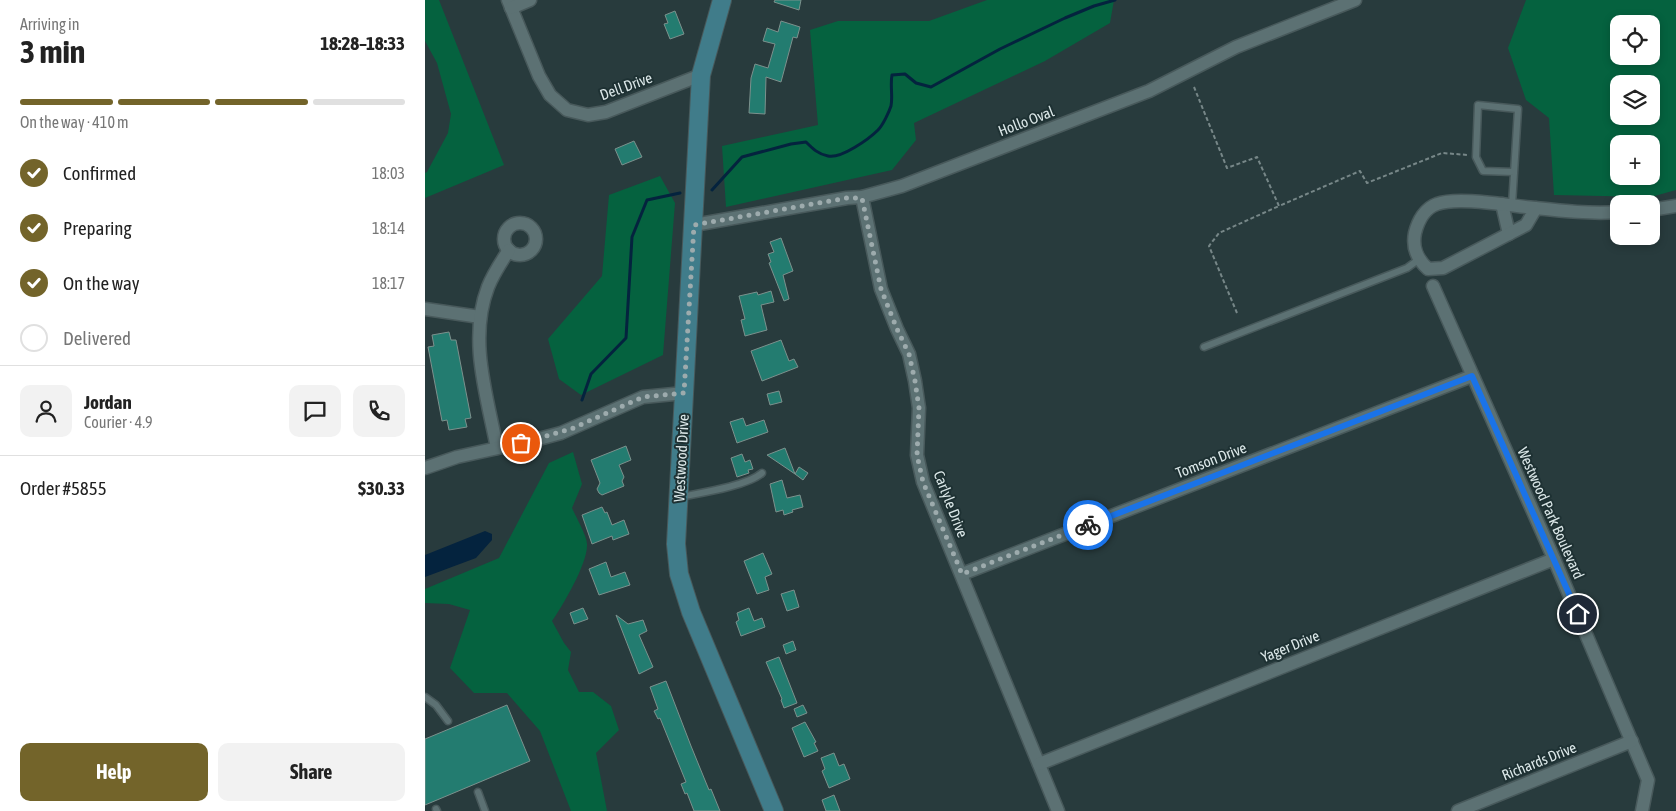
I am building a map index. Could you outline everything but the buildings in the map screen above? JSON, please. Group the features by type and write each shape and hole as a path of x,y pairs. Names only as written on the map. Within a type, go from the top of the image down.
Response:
{"street":[{"path":"510,4 530,0"},
{"name":"Westwood Drive","path":"722,0 701,75 676,544 679,574 691,612 774,811"},
{"name":"Hollo Oval","path":"694,225 847,198 862,198 902,186 1149,91 1236,47 1355,0"},
{"name":"Dell Drive","path":"510,4 539,76 550,95 567,110 588,115 606,112 701,75"},
{"name":"Carlyle Drive","path":"862,198 881,289 909,354 915,381 919,408 917,455 923,482 1058,811"},
{"path":"1536,208 1526,225 1443,268 1428,269 1418,260 1413,243 1416,227 1425,212 1436,204 1449,201 1610,212"},
{"path":"1507,205 1509,234"},
{"path":"1660,209 1676,206"},
{"path":"497,448 481,359 480,317 492,278 509,250"},
{"name":"Westwood Park Boulevard","path":"1433,286 1554,559 1648,780 1642,811"},
{"path":"425,309 480,317"},
{"name":"Tomson Drive","path":"962,574 1472,376"},
{"path":"425,468 457,457 535,440 566,431 643,397 684,393"},
{"name":"Yager Drive","path":"1039,764 1554,559"},
{"name":"Richards Drive","path":"1458,811 1632,741"}],"lane":[{"path":"1507,205 1513,172 1518,109 1478,105 1476,158 1483,171 1513,172"},
{"path":"1204,347 1407,268 1418,260"},
{"path":"679,498 739,483 762,473"},
{"path":"425,697 436,705 448,721"},
{"path":"477,792 485,811"}],"path":[{"path":"1195,87 1227,168 1257,157 1279,206"},
{"path":"1237,313 1209,246 1219,233 1360,170 1367,183 1442,152 1468,155"}],"green space":[{"path":"425,0 439,0 504,165 425,198 425,173 448,133 451,114 437,63 425,41"},
{"path":"987,0 1114,0 1110,23 1045,61 914,123 916,140 892,170 726,207 722,146 818,125 810,30 838,21 929,21"},
{"path":"1526,0 1676,0 1676,190 1658,195 1554,195 1549,118 1526,100 1508,48"},
{"path":"660,176 675,203 663,355 581,395 559,379 548,339 602,276 609,195"},
{"path":"573,452 582,484 572,508 587,544 583,562 574,584 552,621 571,652 568,670 579,692 593,692 611,706 619,730 596,753 607,811 571,811 540,731 507,693 474,693 450,668 470,610 449,604 425,603 425,589 499,558 549,463"}],"water":[{"path":"485,531 492,534 492,540 476,558 425,577 425,555"}],"waterway":[{"path":"712,190 742,157 806,142 818,153 834,156 862,143 878,130 889,112 892,102 892,75 905,74 916,83 931,87 1000,49 1065,18 1115,0"},
{"path":"582,400 591,374 626,338 632,237 647,200 680,193"}],"way so far":[{"path":"521,443 571,429 643,397 684,393 694,225 847,198 862,198 881,289 909,354 915,381 919,408 917,455 923,482 962,574 1088,525"}],"route":[{"path":"1088,525 1472,376 1578,614"}]}
